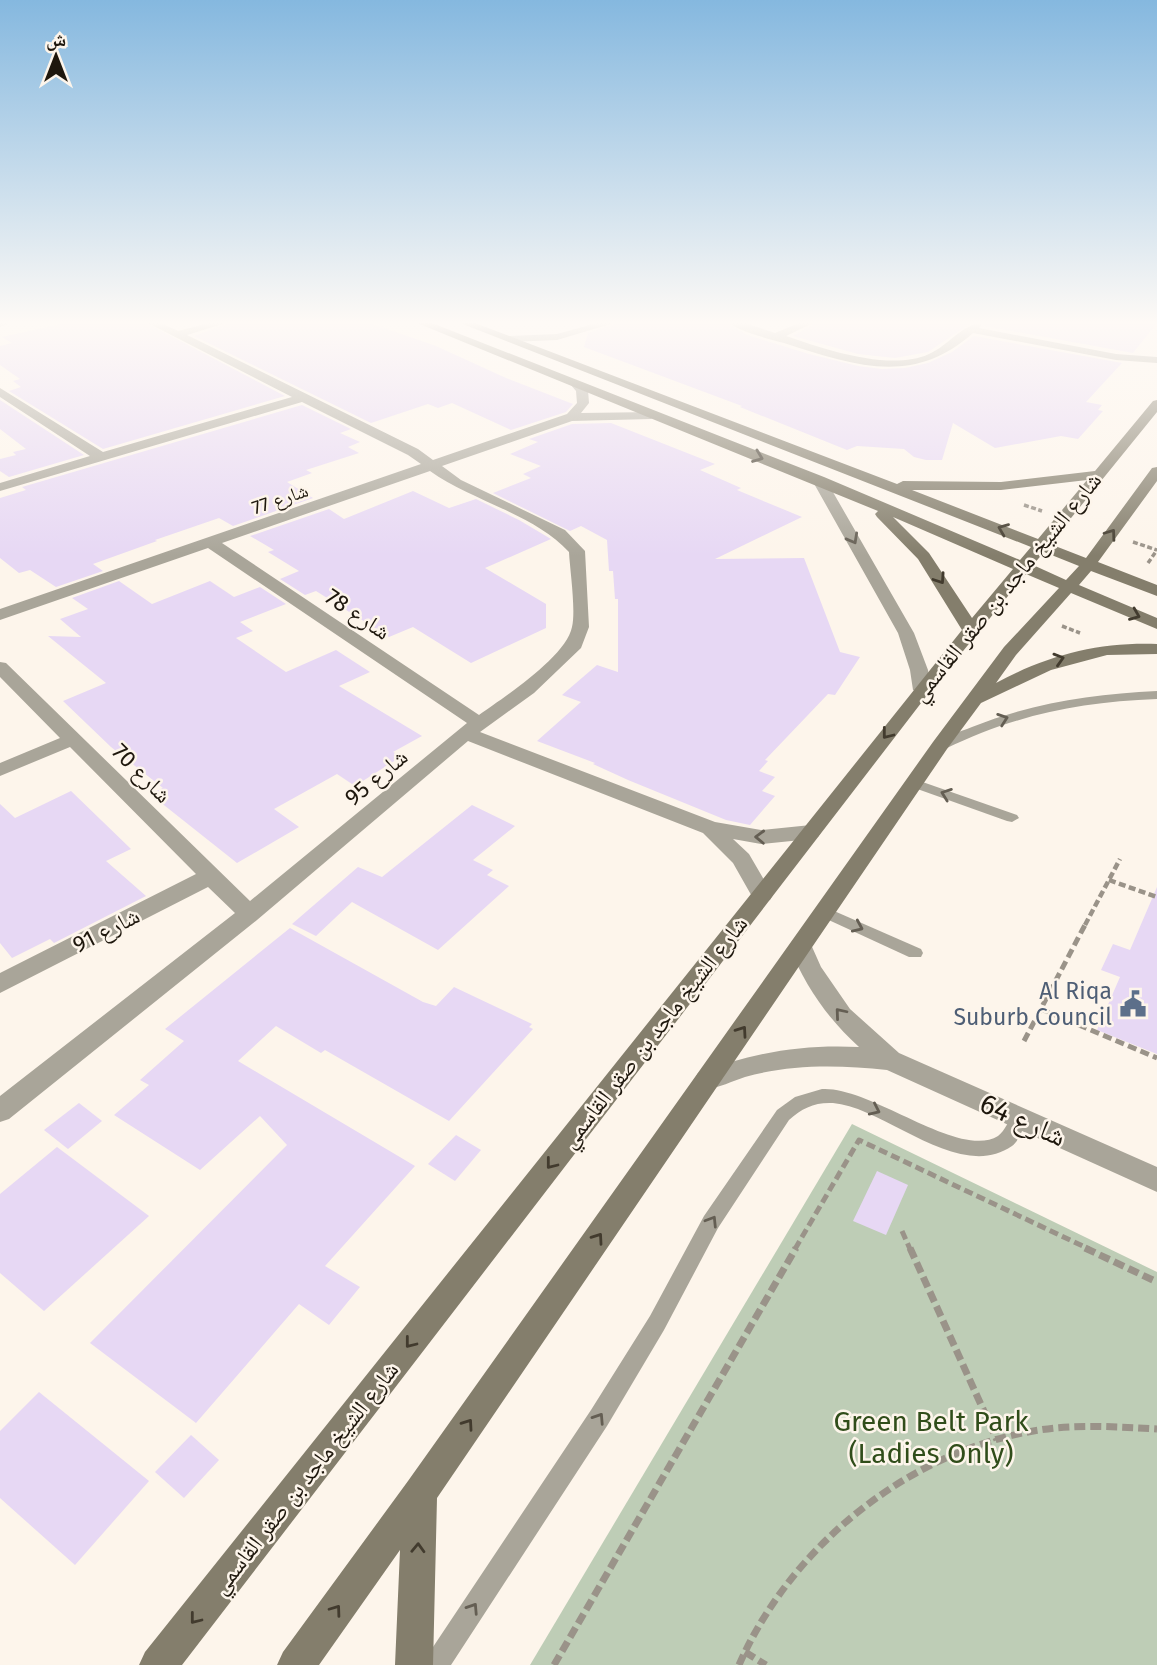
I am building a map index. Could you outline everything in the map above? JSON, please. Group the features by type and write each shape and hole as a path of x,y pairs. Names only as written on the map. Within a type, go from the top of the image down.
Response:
{"main road":[{"path":"617,401 819,480 1157,624"},
{"path":"668,401 1157,591"},
{"name":"شارع الشيخ ماجد بن صقر القاسمي","path":"158,1665 922,690 1157,404"},
{"path":"878,483 978,488 1038,484 1099,474"},
{"name":"شارع الشيخ ماجد بن صقر القاسمي","path":"296,1665 420,1493 940,746 977,700 1010,651 1089,564 1154,482"},
{"path":"857,497 890,521 925,556 971,630"},
{"path":"977,700 1045,663 1067,656 1118,649 1157,649"},
{"path":"414,1665 420,1493"}],"street":[{"path":"10,401 101,457"},
{"path":"0,487 293,401"},
{"name":"شارع 95","path":"0,1111 249,914 473,728 549,671 576,641 581,628 577,551 560,533 456,483 412,452 308,401"},
{"path":"571,417 583,401"},
{"name":"شارع 77","path":"1,613 571,417 652,415"},
{"path":"819,480 906,633 922,690"},
{"name":"شارع 78","path":"211,543 473,728 711,828"},
{"name":"شارع 70","path":"0,667 249,914"},
{"path":"0,770 73,739"},
{"path":"711,828 761,837 810,832"},
{"path":"711,828 741,859 762,895"},
{"name":"شارع 91","path":"0,984 211,876"},
{"name":"شارع 64","path":"801,946 810,969 841,1016 890,1060 1157,1180"},
{"name":"شارع 64","path":"708,1080 741,1066 776,1058 813,1054 890,1060"}],"lane":[{"path":"940,746 987,724 1043,706 1089,699 1157,695"},
{"path":"915,783 1012,818"},
{"path":"825,912 915,953"},
{"path":"436,1665 599,1418 657,1323 711,1222 791,1107 813,1097 839,1096 947,1144 965,1148 997,1144 1009,1138 1017,1128 1019,1118"}],"path":[{"path":"1024,1041 1120,859"},
{"path":"1109,880 1157,897"},
{"path":"1041,1009 1157,1058"},
{"path":"554,1665 859,1140 1157,1282"},
{"path":"902,1231 997,1440"},
{"path":"739,1665 779,1596 816,1550 856,1512 900,1480 947,1457 997,1440 1065,1427 1136,1426 1157,1429"},
{"path":"745,1651 766,1665"}],"green space":[{"name":"Green Belt Park (Ladies Only)","path":"852,1124 1157,1272 1157,1665 530,1665"}],"building":[{"path":"1,401 84,455 9,477 0,471 0,459 26,449 0,429"},
{"path":"25,401 269,401 103,449"},
{"path":"326,401 564,401 573,404 566,412 511,430 452,403 438,408 428,404 371,423"},
{"path":"728,401 1087,401 1102,405 1098,410 1103,411 1078,439 1061,436 995,448 953,423 942,460 926,460 914,457 904,449 857,446 847,450 740,407 742,406"},
{"path":"302,405 351,429 340,433 360,442 348,447 359,453 306,470 312,473 287,482 313,498 233,526 219,518 155,540 157,541 93,564 103,571 56,587 30,570 19,573 0,558 0,498 26,490 22,487"},
{"path":"611,423 715,464 700,470 741,488 737,490 802,517 715,559 804,558 840,652 860,657 835,695 828,694 765,760 768,761 759,771 775,777 762,791 775,796 750,825 726,820 537,741 581,702 562,695 597,665 618,672 618,599 615,599 613,571 609,571 607,540 581,526 570,531 493,493 531,478 523,474 541,466 510,454 538,442 529,439 572,424"},
{"path":"413,491 449,508 476,499 551,539 485,568 546,604 546,628 471,663 413,627 389,637 316,591 305,595 280,579 299,571 268,552 274,550 250,536 329,509 344,519"},
{"path":"119,581 152,604 210,581 234,597 260,587 286,604 240,622 253,631 236,638 286,672 336,650 370,672 339,686 422,736 393,752 402,756 355,786 337,774 274,809 299,827 237,863 150,794 163,788 111,747 63,701 106,683 48,636 81,637 60,619 88,609 72,598"},
{"path":"71,791 131,849 106,861 146,896 54,943 50,939 12,958 0,943 0,804 15,818"},
{"path":"472,805 515,826 473,860 493,870 487,875 509,886 438,950 352,902 316,936 292,924 358,867 382,877"},
{"name":"Al Riqa Suburb Council","path":"1157,887 1157,1054 1097,1030 1120,977 1101,970 1113,944 1130,950"},
{"path":"290,928 423,1002 436,1006 454,987 532,1024 529,1027 533,1029 449,1121 325,1050 321,1053 276,1026 238,1061 415,1166 325,1266 360,1287 329,1325 299,1304 196,1423 90,1343 287,1145 260,1116 200,1170 114,1115 149,1085 140,1080 184,1041 165,1029"},
{"path":"79,1103 102,1121 68,1149 44,1130"},
{"path":"456,1135 481,1150 455,1181 428,1164"},
{"path":"57,1147 149,1216 44,1311 0,1273 0,1194"},
{"path":"877,1171 908,1185 886,1235 853,1221"},
{"path":"39,1392 149,1481 75,1565 0,1498 0,1431"},
{"path":"191,1435 219,1460 184,1498 155,1472"}],"place":[{"name":"Al Riqa Suburb Council","path":"1133,1004"}]}
